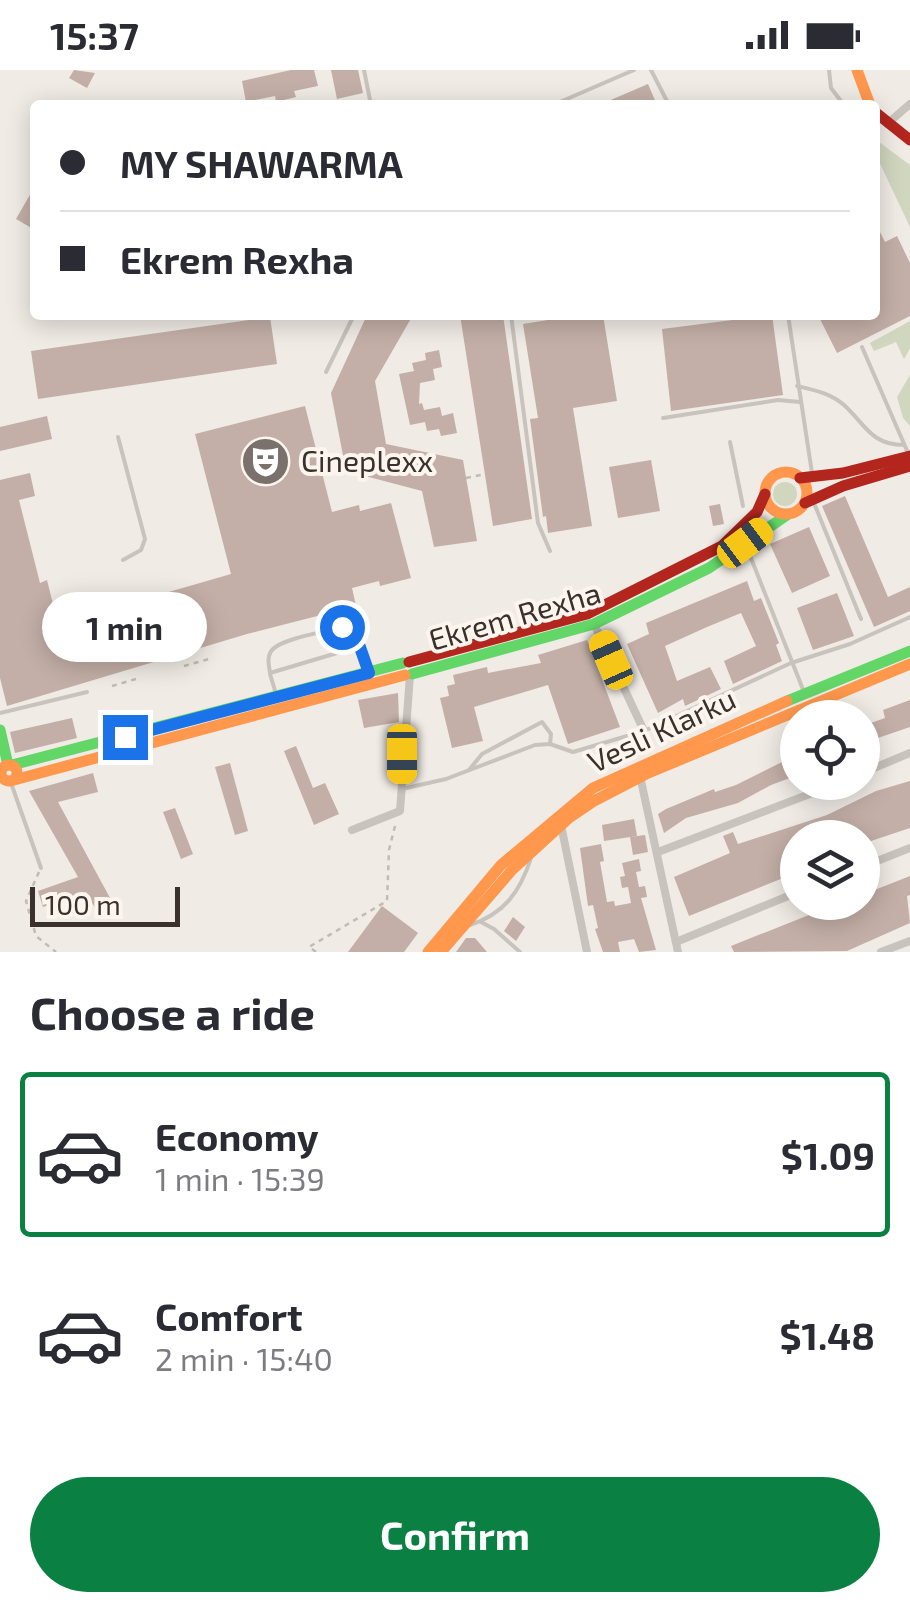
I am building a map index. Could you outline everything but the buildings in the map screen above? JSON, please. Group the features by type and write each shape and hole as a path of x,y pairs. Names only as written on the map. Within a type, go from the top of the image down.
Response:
{"street":[{"path":"859,72 868,100"},
{"path":"887,124 910,104"},
{"path":"880,117 910,140"},
{"path":"787,515 774,511 765,494 769,481 781,473 807,478 908,452"},
{"name":"Ekrem Rexha","path":"6,774 594,624 690,578 797,512 808,501 910,466"},
{"path":"807,478 808,501"},
{"name":"Ekrem Rexha","path":"6,774 369,673 408,670 444,652 586,614 686,568 735,536 757,512 765,494"},
{"path":"594,624 644,731"},
{"name":"Vesli Klarku","path":"442,952 534,849 594,801 639,772 804,694 909,660"},
{"name":"Vesli Klarku","path":"428,952 502,865 593,788 909,660"},
{"name":"Ekrem Rexha","path":"400,812 408,670"},
{"path":"0,730 6,774"},
{"path":"880,766 910,752"},
{"path":"639,772 677,947 780,900"},
{"path":"658,852 790,800"},
{"path":"352,830 400,812"},
{"path":"562,825 587,952"},
{"path":"880,860 910,848"},
{"path":"882,952 910,941"}],"lane":[{"path":"364,70 369,100"},
{"path":"565,100 634,70"},
{"path":"651,70 666,100"},
{"path":"829,70 831,88 840,100"},
{"path":"326,372 352,320"},
{"path":"512,320 538,523 550,551"},
{"path":"789,320 807,478"},
{"path":"862,348 908,452"},
{"path":"798,386 825,392 886,445 908,452"},
{"path":"663,418 778,400 800,402"},
{"path":"118,437 145,538 139,551 123,560"},
{"path":"730,442 743,506"},
{"path":"808,501 861,619"},
{"path":"745,543 804,694"},
{"path":"402,789 468,771 536,745 550,744 572,752 644,731 791,663 850,644 910,617"},
{"path":"270,672 347,650 351,646 347,627"},
{"path":"277,699 269,656 283,643 347,627 354,630 369,673"},
{"path":"444,652 446,638 459,628"},
{"path":"0,713 87,692"},
{"path":"468,771 482,754 542,722 551,734 550,744"},
{"path":"6,774 41,868"},
{"path":"461,928 500,912 527,870 534,849"},
{"path":"481,922 520,952"}],"path":[{"path":"466,478 485,474"},
{"path":"184,666 209,659"},
{"path":"112,686 136,679"},
{"path":"316,952 309,947 387,901 389,850 400,812"},
{"path":"41,868 26,901 36,936 56,952"}],"green space":[{"path":"880,143 910,165 910,227 880,164"},
{"path":"910,321 910,348 904,359 896,342 874,351 870,343"},
{"path":"910,375 910,426 903,418 897,397"},
{"path":"785,482 797,494 785,506 773,494"}],"traffic: fast":[{"path":"412,674 594,624 709,568 787,515"},
{"path":"789,700 910,651"},
{"path":"12,765 403,663"},
{"path":"0,730 8,765"}],"traffic: slow":[{"path":"857,70 868,100"},
{"path":"786,472 801,478 807,493 801,508 786,514 771,508 765,493 771,478 786,472"},
{"path":"441,952 512,870 569,818 594,801 646,774 910,664"},
{"path":"14,780 405,675"},
{"path":"428,952 501,865 593,788 780,704"},
{"path":"9,765 17,773 9,781 1,773 9,765"}],"traffic: jam":[{"path":"880,116 910,140"},
{"path":"800,478 843,473 910,456"},
{"path":"805,503 843,486 910,466"},
{"path":"409,662 587,614 722,546 757,512 765,494"}],"place":[{"name":"Cineplexx","path":"266,462"}],"route":[{"path":"125,737 369,673 354,630 342,627"}]}
